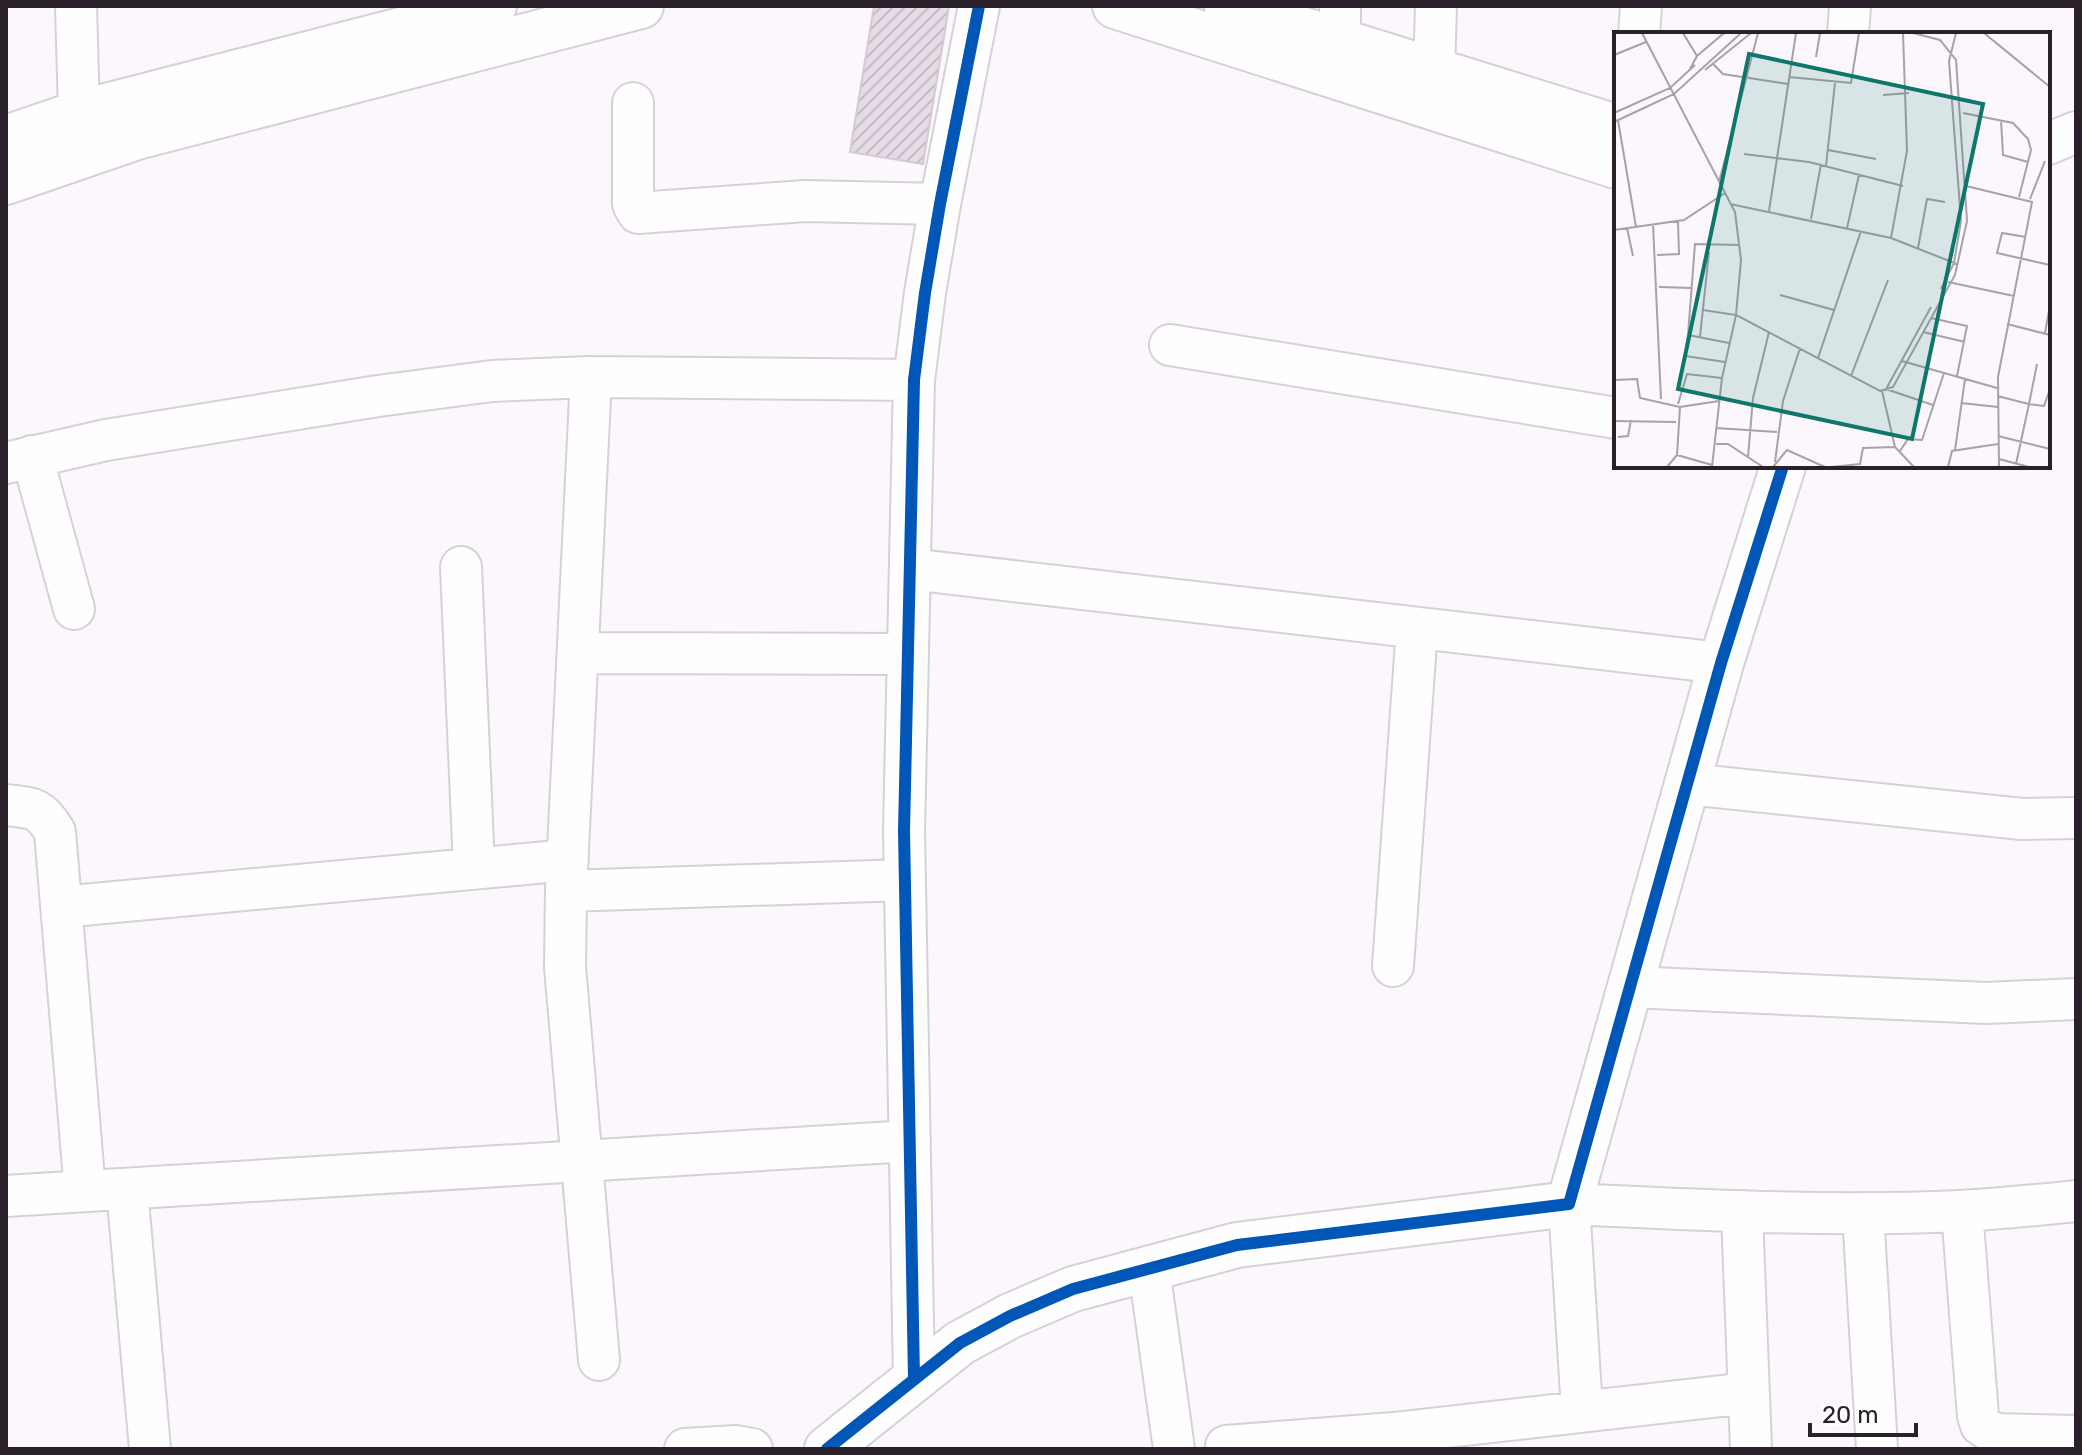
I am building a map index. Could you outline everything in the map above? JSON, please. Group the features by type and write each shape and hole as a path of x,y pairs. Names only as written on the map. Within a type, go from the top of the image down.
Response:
{"street":[{"path":"76,6 79,113"},
{"path":"6,138 79,113 494,6"},
{"path":"6,182 137,137 641,6"},
{"path":"914,1379 905,880 914,380 940,204 979,6"},
{"path":"1115,6 1614,165"},
{"path":"1227,6 1340,24 1434,71 1614,126"},
{"path":"1434,71 1436,6"},
{"path":"1639,32 1641,6"},
{"path":"1848,32 1850,6"},
{"path":"633,103 633,204 638,213 806,201 940,204"},
{"path":"2050,143 2076,132"},
{"path":"1170,345 1614,418"},
{"path":"74,609 19,460 106,440 492,381 591,377 914,380"},
{"path":"591,377 565,967 599,1360"},
{"path":"1582,1410 1569,1204 1721,663 1782,468"},
{"path":"461,567 474,868"},
{"path":"910,569 1721,663"},
{"path":"1393,966 1417,628"},
{"path":"578,653 908,654"},
{"path":"1688,784 2022,819 2076,818"},
{"path":"6,805 35,808 46,817 55,832 85,1191"},
{"path":"61,907 474,868 567,876 905,880"},
{"path":"1630,987 1986,1003 2076,999"},
{"path":"6,1196 910,1141"},
{"path":"127,1189 150,1449"},
{"path":"851,1441 914,1379 960,1343 1010,1316 1073,1289 1237,1245 1569,1204 1742,1212 1863,1213 1962,1211 2076,1201"},
{"path":"1962,1211 1981,1425 1995,1434 2076,1436"},
{"path":"1742,1212 1751,1449"},
{"path":"1863,1213 1877,1449"},
{"path":"1149,1269 1174,1449"},
{"path":"1226,1446 1394,1433 1748,1393"},
{"path":"685,1449 736,1446 752,1449"}],"building":[{"path":"874,6 949,6 923,164 850,152"}],"cycle path":[{"path":"914,1379 904,831 914,380 940,204 979,6"},
{"path":"827,1449 960,1343 1010,1316 1073,1289 1237,1245 1569,1204 1721,663 1782,468"}]}
